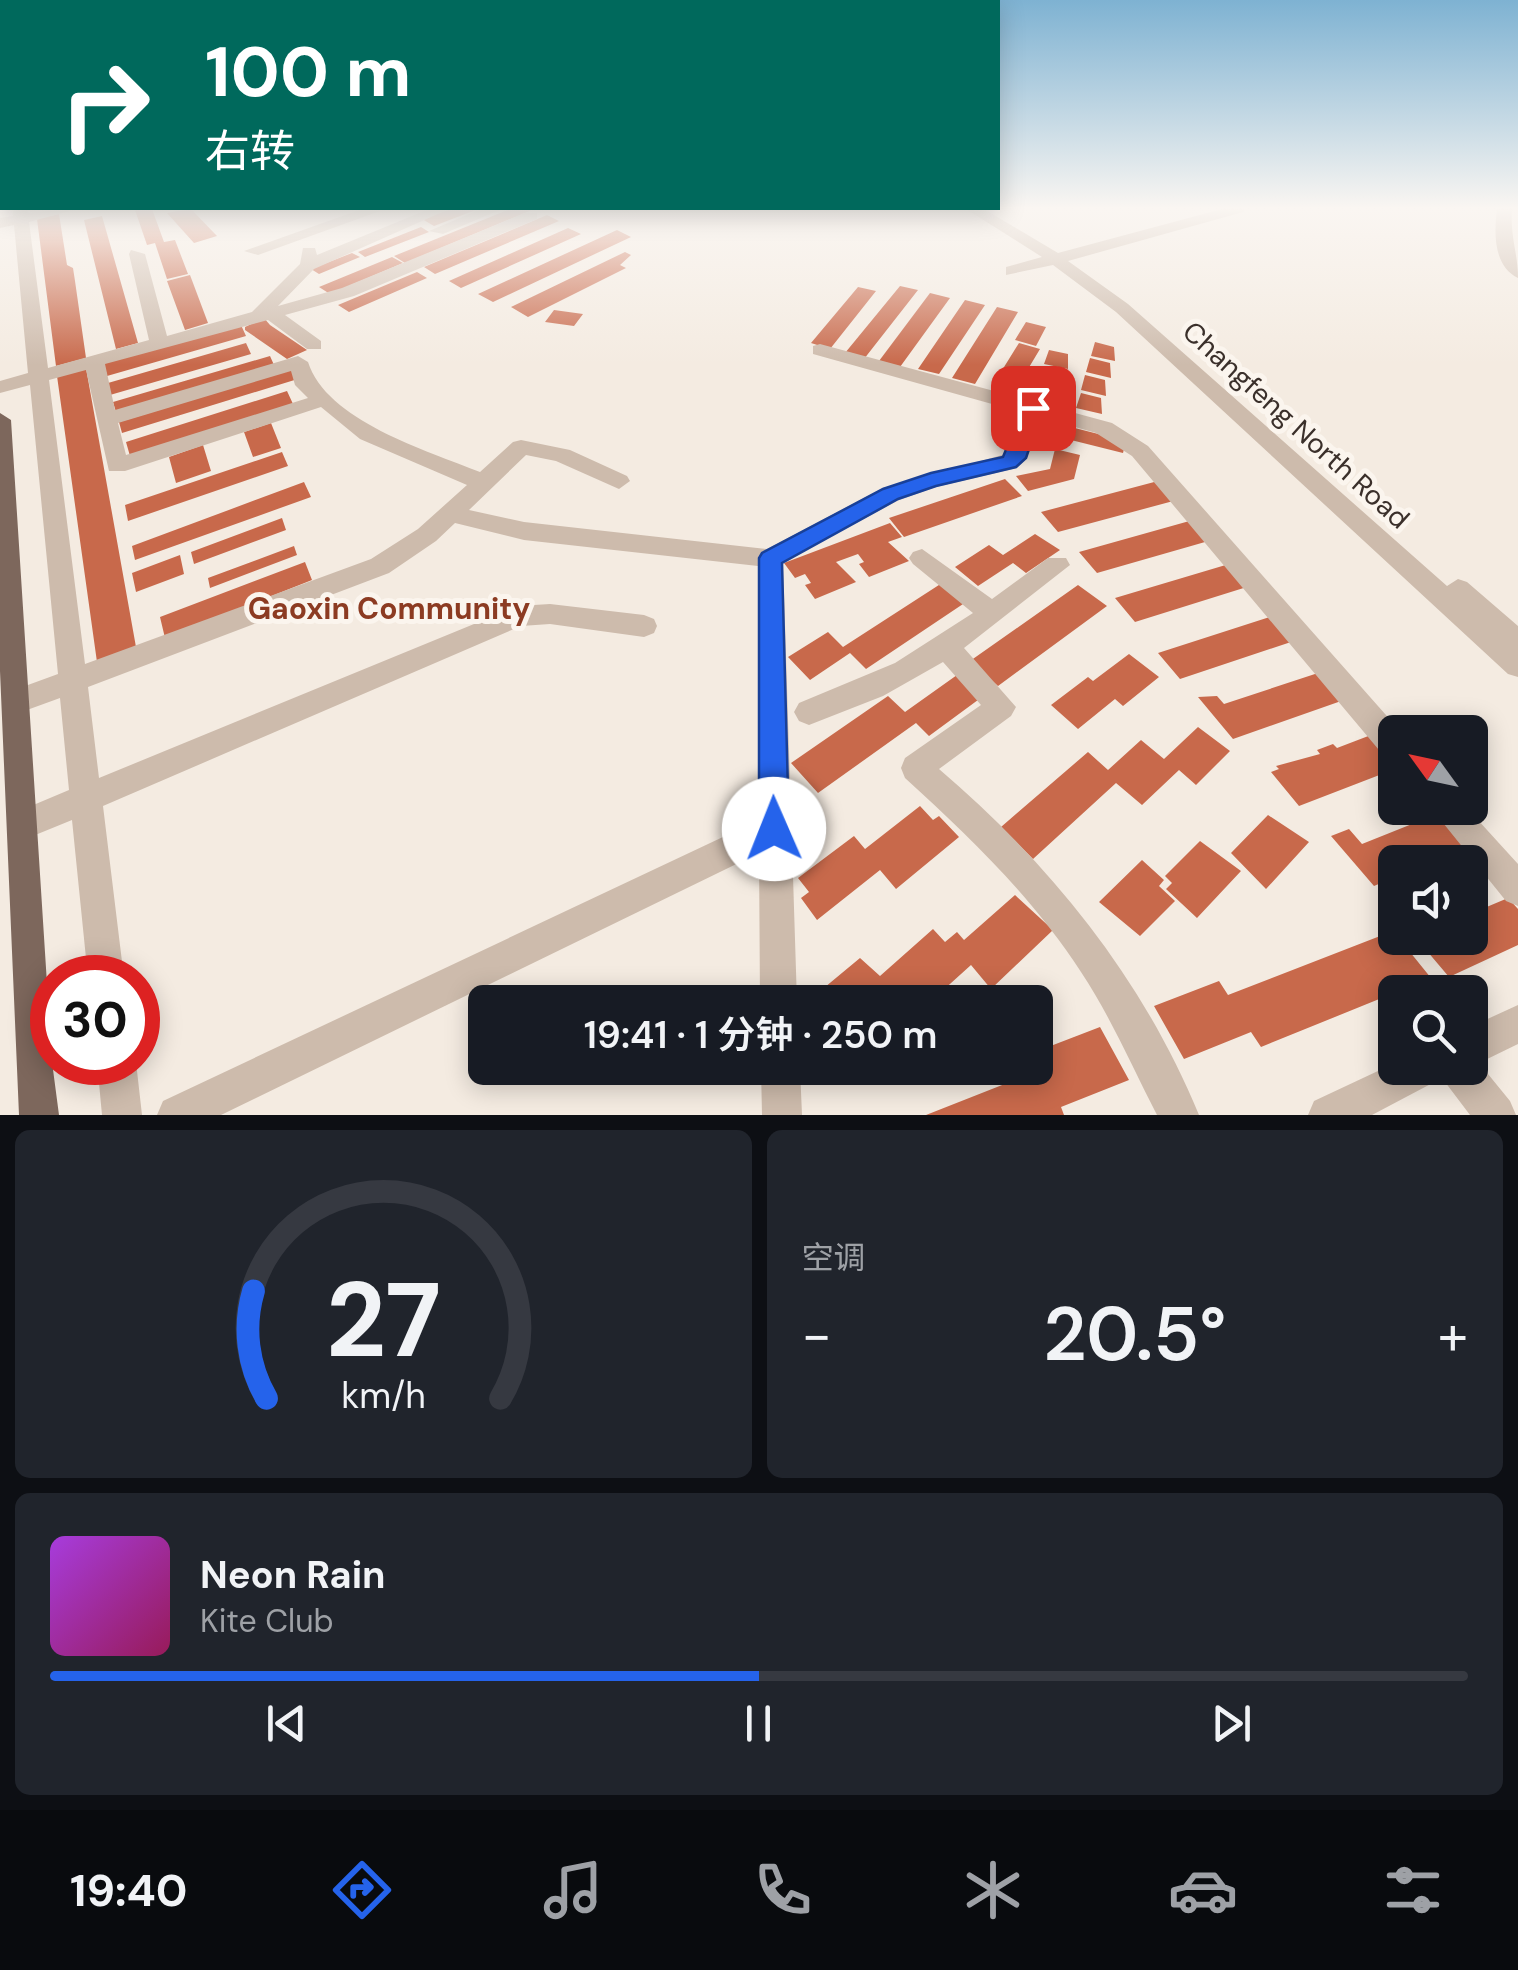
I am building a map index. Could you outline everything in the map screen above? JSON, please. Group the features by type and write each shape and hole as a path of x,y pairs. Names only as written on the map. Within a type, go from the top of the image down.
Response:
{"main road":[{"path":"0,420 40,1115"}],"street":[{"path":"20,261 38,376 103,955"},
{"path":"139,261 158,343"},
{"path":"268,312 308,264 315,261"},
{"path":"0,387 360,288 424,261"},
{"path":"1009,269 1040,261"},
{"name":"Changfeng North Road","path":"1065,261 1518,666"},
{"name":"Changfeng North Road","path":"1067,261 1134,305 1518,642"},
{"path":"268,312 314,345"},
{"path":"820,350 1104,428 1140,451 1378,727"},
{"path":"94,361 116,466 322,400"},
{"path":"106,420 298,362 305,385 368,434 484,483"},
{"path":"452,514 524,531 770,558 891,494 931,480 1009,462 1016,458 1033,408"},
{"path":"16,702 357,577 400,554 452,514 520,447 562,455 619,481"},
{"path":"770,558 779,985"},
{"path":"922,558 991,612"},
{"path":"809,712 833,699 879,685 945,646 1057,565"},
{"path":"23,825 518,616 534,612 644,626"},
{"path":"945,646 1001,708 916,768 1011,854 1065,918 1096,962 1179,1115"},
{"path":"1463,825 1518,889"},
{"path":"177,1115 774,829"},
{"path":"1488,1038 1518,1024"},
{"path":"119,1085 122,1115"},
{"path":"781,1085 782,1115"},
{"path":"1328,1115 1391,1085"},
{"path":"1472,1085 1496,1115"}],"building":[{"path":"42,261 66,261 73,268 86,358 56,366"},
{"path":"94,261 115,261 138,343 116,349"},
{"path":"161,261 183,261 188,274 167,279"},
{"path":"331,261 350,261 319,274 311,269"},
{"path":"382,261 403,263 330,294 319,287"},
{"path":"438,261 465,261 435,274 424,267"},
{"path":"494,261 521,261 461,288 449,281"},
{"path":"550,261 580,261 493,302 478,294"},
{"path":"606,261 624,261 620,265 626,268 528,317 511,307"},
{"path":"417,272 427,278 349,312 338,305"},
{"path":"190,275 208,323 185,330 167,281"},
{"path":"900,286 918,290 864,359 845,353"},
{"path":"858,287 876,291 830,349 811,343"},
{"path":"930,293 950,298 900,367 879,361"},
{"path":"965,300 985,305 939,374 918,369"},
{"path":"997,307 1018,312 975,384 952,378"},
{"path":"554,310 583,314 574,326 545,322"},
{"path":"264,318 307,350 287,359 245,330"},
{"path":"1026,322 1046,327 1036,346 1015,340"},
{"path":"241,325 246,336 107,376 104,363"},
{"path":"1095,342 1114,347 1115,361 1091,356"},
{"path":"246,343 251,354 110,395 108,383"},
{"path":"1019,343 1040,349 1013,394 991,388"},
{"path":"1049,350 1068,354 1068,369 1044,364"},
{"path":"270,356 274,365 116,412 113,402"},
{"path":"1090,358 1110,363 1111,378 1086,372"},
{"path":"1043,366 1063,370 1063,386 1038,380"},
{"path":"86,368 136,647 97,662 57,376"},
{"path":"297,368 301,378 122,433 119,422"},
{"path":"1085,375 1105,380 1106,396 1081,390"},
{"path":"1036,385 1056,389 1055,406 1030,400"},
{"path":"287,391 293,404 130,456 126,442"},
{"path":"1081,393 1101,398 1102,414 1076,408"},
{"path":"1051,422 1126,441 1123,453 1063,438 1060,447 1042,443"},
{"path":"271,423 281,448 253,457 244,432"},
{"path":"203,445 211,471 176,483 169,457"},
{"path":"1055,449 1080,455 1074,479 1028,491 1016,476 1050,469"},
{"path":"282,452 288,466 128,521 125,505"},
{"path":"1005,479 1022,496 904,537 889,518"},
{"path":"1158,481 1177,500 1058,532 1041,512"},
{"path":"304,482 311,497 135,560 132,546"},
{"path":"282,518 286,530 194,564 191,552"},
{"path":"1193,520 1212,540 1097,573 1079,552"},
{"path":"890,523 902,537 888,542 909,561 869,577 859,564 864,562 858,554 836,562 856,582 815,599 805,585 811,583 805,574 795,578 784,563"},
{"path":"1035,534 1060,550 1026,573 1013,563 978,586 955,567 989,545 1003,555"},
{"path":"294,546 297,555 210,588 208,578"},
{"path":"180,555 184,574 136,592 132,573"},
{"path":"305,562 312,580 165,638 160,617"},
{"path":"1229,564 1250,586 1135,622 1115,598"},
{"path":"942,583 969,600 866,669 850,653 810,680 788,657 828,632 843,647"},
{"path":"1078,585 1107,606 998,686 970,661"},
{"path":"1273,616 1297,640 1180,679 1158,653"},
{"path":"1129,654 1159,677 1123,706 1115,699 1078,729 1051,705 1088,677 1093,681"},
{"path":"1318,673 1344,700 1233,739 1198,697 1217,696 1224,704"},
{"path":"957,675 982,697 929,736 916,723 818,793 791,763 888,696 905,712"},
{"path":"1198,727 1230,751 1196,785 1179,770 1142,805 1116,783 1033,859 1001,827 1088,752 1108,770 1141,740 1164,759"},
{"path":"1371,735 1378,742 1378,776 1299,806 1271,772 1279,769 1276,766 1320,754 1317,750 1333,744 1337,748"},
{"path":"920,806 933,820 939,816 959,837 896,889 880,870 817,920 801,898 809,892 798,878 854,836 865,849"},
{"path":"1268,815 1309,842 1266,889 1231,853"},
{"path":"1410,825 1448,825 1467,845 1378,845 1378,884 1374,886 1331,836 1349,829 1362,844"},
{"path":"1200,841 1241,871 1197,918 1166,889 1172,883 1165,876"},
{"path":"1142,860 1164,880 1159,886 1175,901 1140,936 1099,902"},
{"path":"1015,895 1053,930 995,985 988,985 971,965 949,985 827,985 860,958 880,976 933,929 945,942 957,932 964,940"},
{"path":"1508,898 1518,909 1518,945 1447,975 1430,955 1488,955 1488,906"},
{"path":"1378,937 1378,955 1412,955 1429,975 1378,975 1378,1000 1261,1047 1251,1032 1184,1059 1154,1006 1219,981 1228,995"},
{"path":"1100,1027 1129,1080 1061,1107 1064,1115 926,1115 1002,1085 1053,1085 1053,1045"}],"district":[{"name":"Gaoxin Community","path":"389,608"}],"route":[{"path":"774,829 770,558 891,494 931,480 1009,462 1016,458 1033,408"}]}
